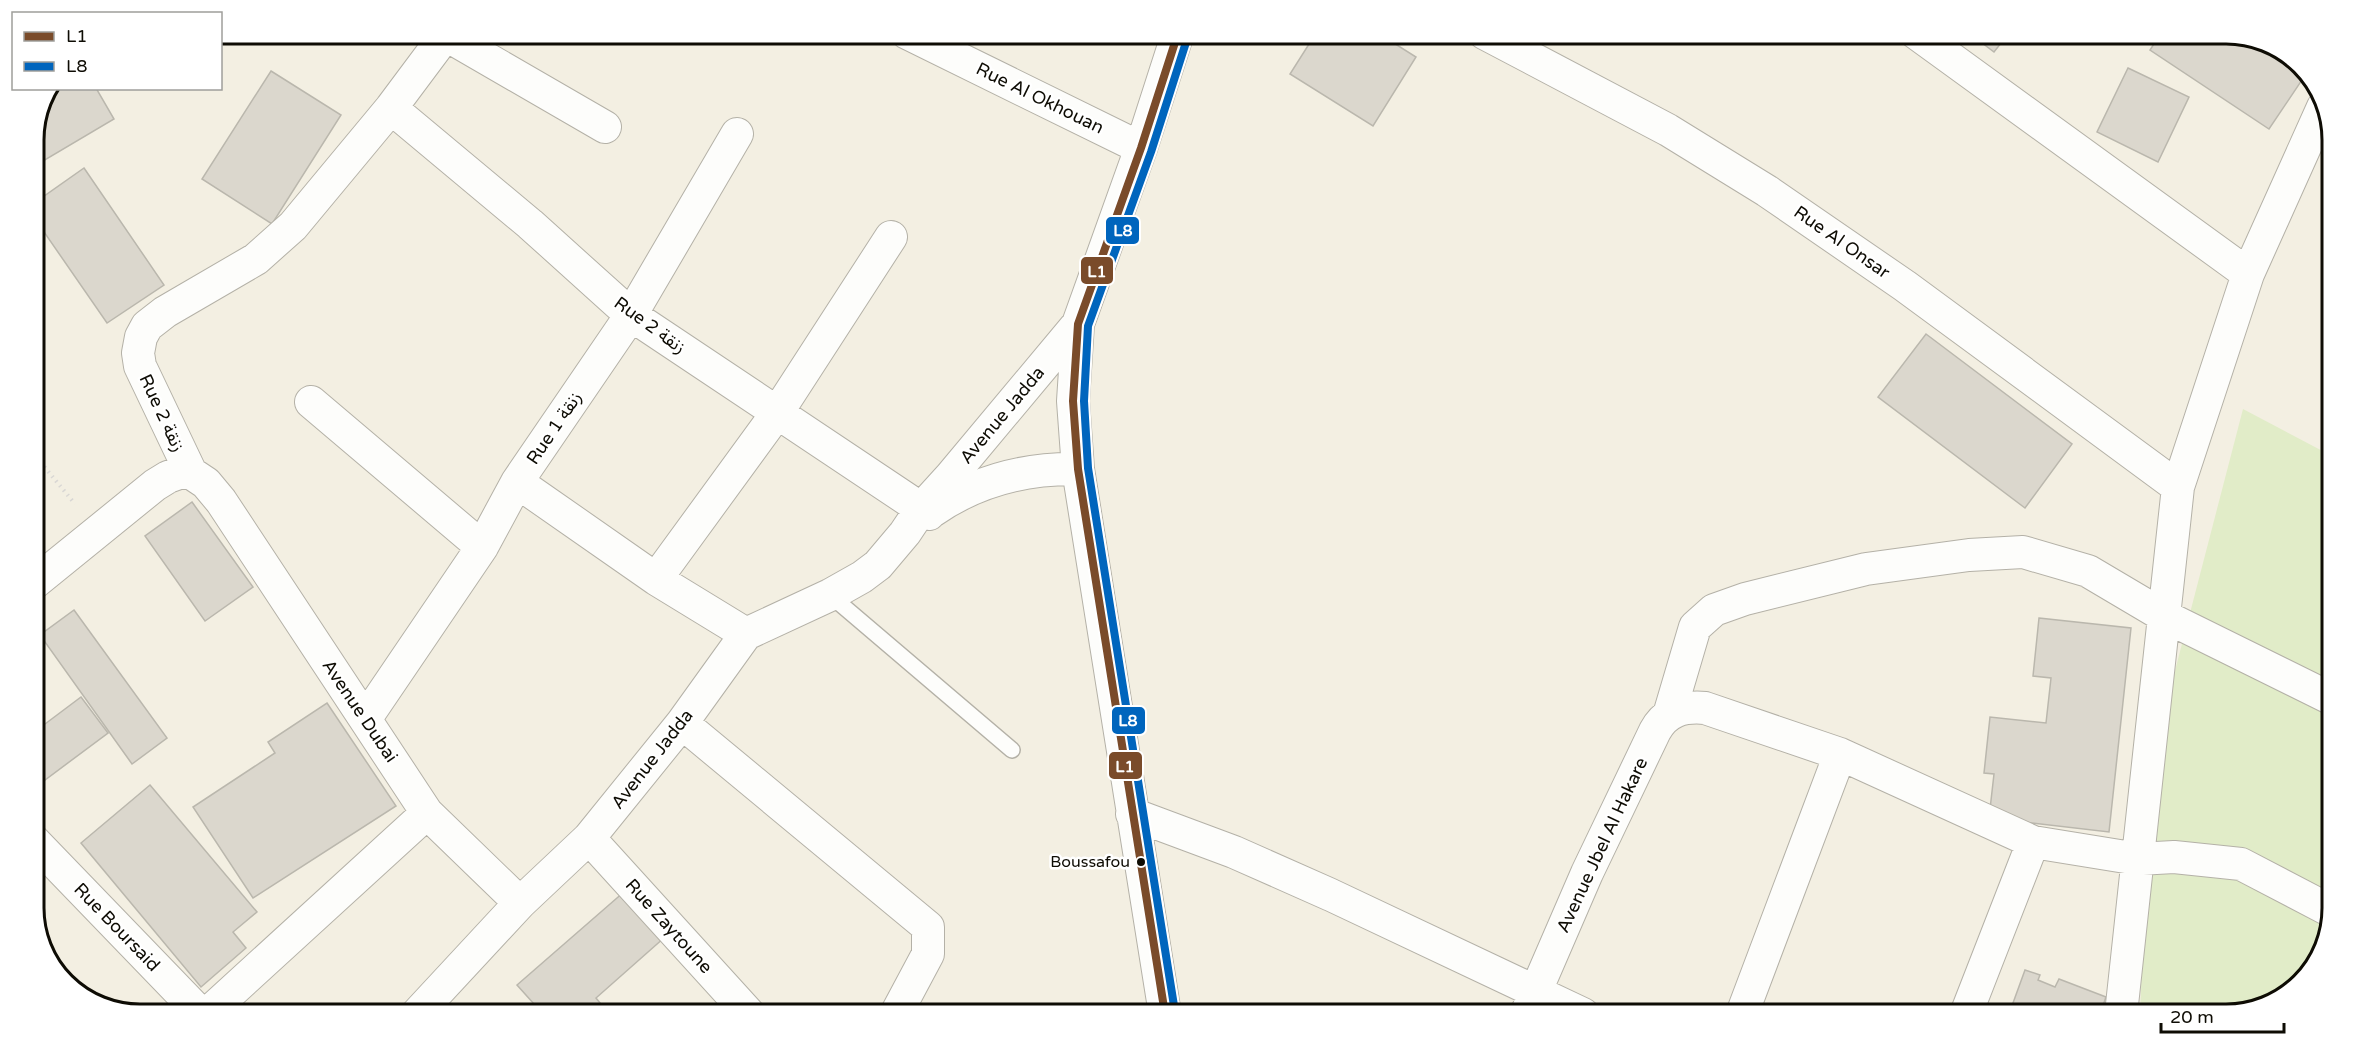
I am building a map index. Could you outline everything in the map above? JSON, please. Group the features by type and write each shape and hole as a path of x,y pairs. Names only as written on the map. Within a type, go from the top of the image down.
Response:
{"street":[{"name":"Rue 2 زنقة","path":"190,473 140,366 138,353 147,326 165,312 256,259 278,240 312,205 392,108 439,44"},
{"path":"463,44 605,127"},
{"name":"Rue Al Okhouan","path":"930,44 1141,148"},
{"path":"1163,1004 1078,469 1073,401 1078,324 1141,148 1174,44"},
{"name":"Rue Al Onsar","path":"1505,44 1668,129 1767,190 1905,286 2178,487"},
{"path":"1931,44 2248,274"},
{"name":"Rue 2 زنقة","path":"392,108 530,224 631,315 777,413 918,519"},
{"path":"2122,1004 2178,487 2248,274 2318,117"},
{"name":"Rue 1 زنقة","path":"366,718 482,547 517,482 631,315 737,134"},
{"path":"656,579 777,413 891,237"},
{"name":"Avenue Jadda","path":"426,1004 520,903 590,838 682,723 746,634 830,595 878,565 1078,324"},
{"path":"311,402 482,547"},
{"name":"Avenue Jadda","path":"918,519 951,498 980,484 1041,469 1078,469"},
{"path":"44,575 155,485 180,472 190,473"},
{"name":"Avenue Dubai","path":"190,473 206,483 221,501 427,813 520,903"},
{"path":"517,482 656,579 746,634"},
{"name":"Avenue Jbel Al Hakare","path":"1531,1003 1587,873 1655,730 1668,716 1695,627 1714,610 1745,599 1866,568 1970,555 2023,552 2088,571 2164,616 2322,694"},
{"path":"1668,716 1684,707 1704,708 1840,754 2033,842 2138,859 2174,857 2241,864 2322,906"},
{"path":"682,723 928,927 928,954 901,1004"},
{"path":"1746,1004 1840,754"},
{"path":"218,1004 427,813"},
{"path":"1132,813 1234,852 1331,895 1531,1003"},
{"name":"Rue Zaytoune","path":"590,838 740,1004"},
{"path":"1970,1004 2033,842"},
{"name":"Rue Boursaid","path":"44,851 191,1004"}],"lane":[{"path":"830,595 1012,750"}],"path":[{"path":"44,466 98,532"}],"green space":[{"path":"2243,409 2321,450 2322,908 2320,926 2309,956 2293,975 2268,994 2238,1003 2226,1004 2140,1004 2150,767"}],"building":[{"path":"1309,44 1395,44 1416,57 1373,126 1290,74"},
{"path":"1983,44 2000,44 1994,52"},
{"path":"2154,44 2244,45 2274,56 2302,81 2269,129 2150,50"},
{"path":"2128,68 2189,97 2158,162 2097,132"},
{"path":"271,71 341,115 272,224 202,179"},
{"path":"58,90 97,90 114,119 44,160 44,133 47,115"},
{"path":"84,168 164,285 107,323 44,232 44,196"},
{"path":"1926,334 2072,444 2025,508 1878,397"},
{"path":"192,502 253,587 205,621 145,536"},
{"path":"74,610 167,738 132,764 44,641 44,632"},
{"path":"2039,618 2131,628 2109,832 1989,818 1994,774 1984,773 1990,717 2046,723 2051,678 2033,676"},
{"path":"81,697 108,733 44,781 44,725"},
{"path":"327,703 396,806 253,898 193,807 275,753 268,742"},
{"path":"150,785 257,912 233,932 246,948 201,987 81,843"},
{"path":"625,891 665,937 596,998 601,1004 534,1004 517,985"},
{"path":"2025,970 2040,975 2038,980 2055,987 2059,979 2106,997 2104,1004 2013,1004"}],"transit line":[{"name":"L1","path":"1163,1004 1078,469 1073,401 1078,324 1141,148 1174,44"},
{"name":"L8","path":"1174,1004 1088,468 1084,401 1088,326 1151,152 1185,44"}],"place":[{"name":"Boussafou","path":"1141,862"}]}
